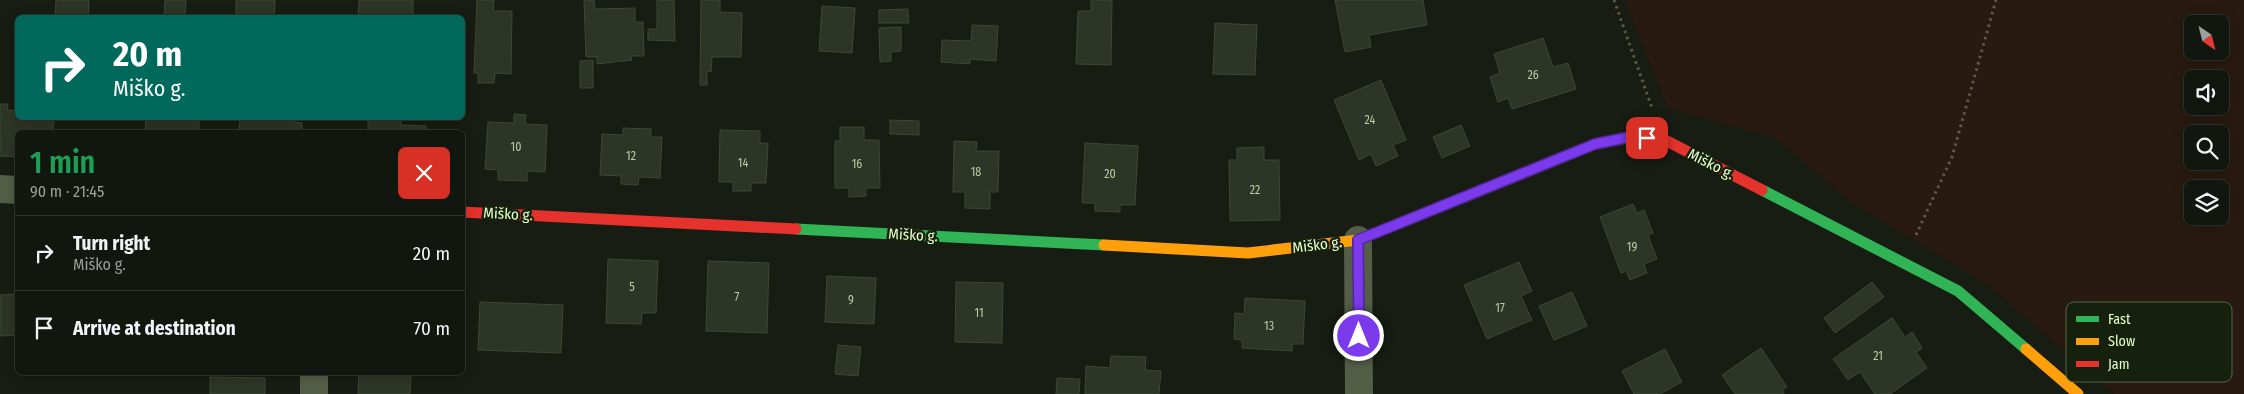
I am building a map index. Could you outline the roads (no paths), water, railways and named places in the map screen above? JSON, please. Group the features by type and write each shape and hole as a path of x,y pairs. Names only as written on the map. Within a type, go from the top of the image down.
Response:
{"street":[{"name":"Miško g.","path":"465,212 1248,253 1358,240 1595,144 1630,137 1663,139 1958,290 2078,394"},
{"path":"0,189 15,190"},
{"path":"1358,240 1359,394"},
{"path":"314,375 314,394"}]}
